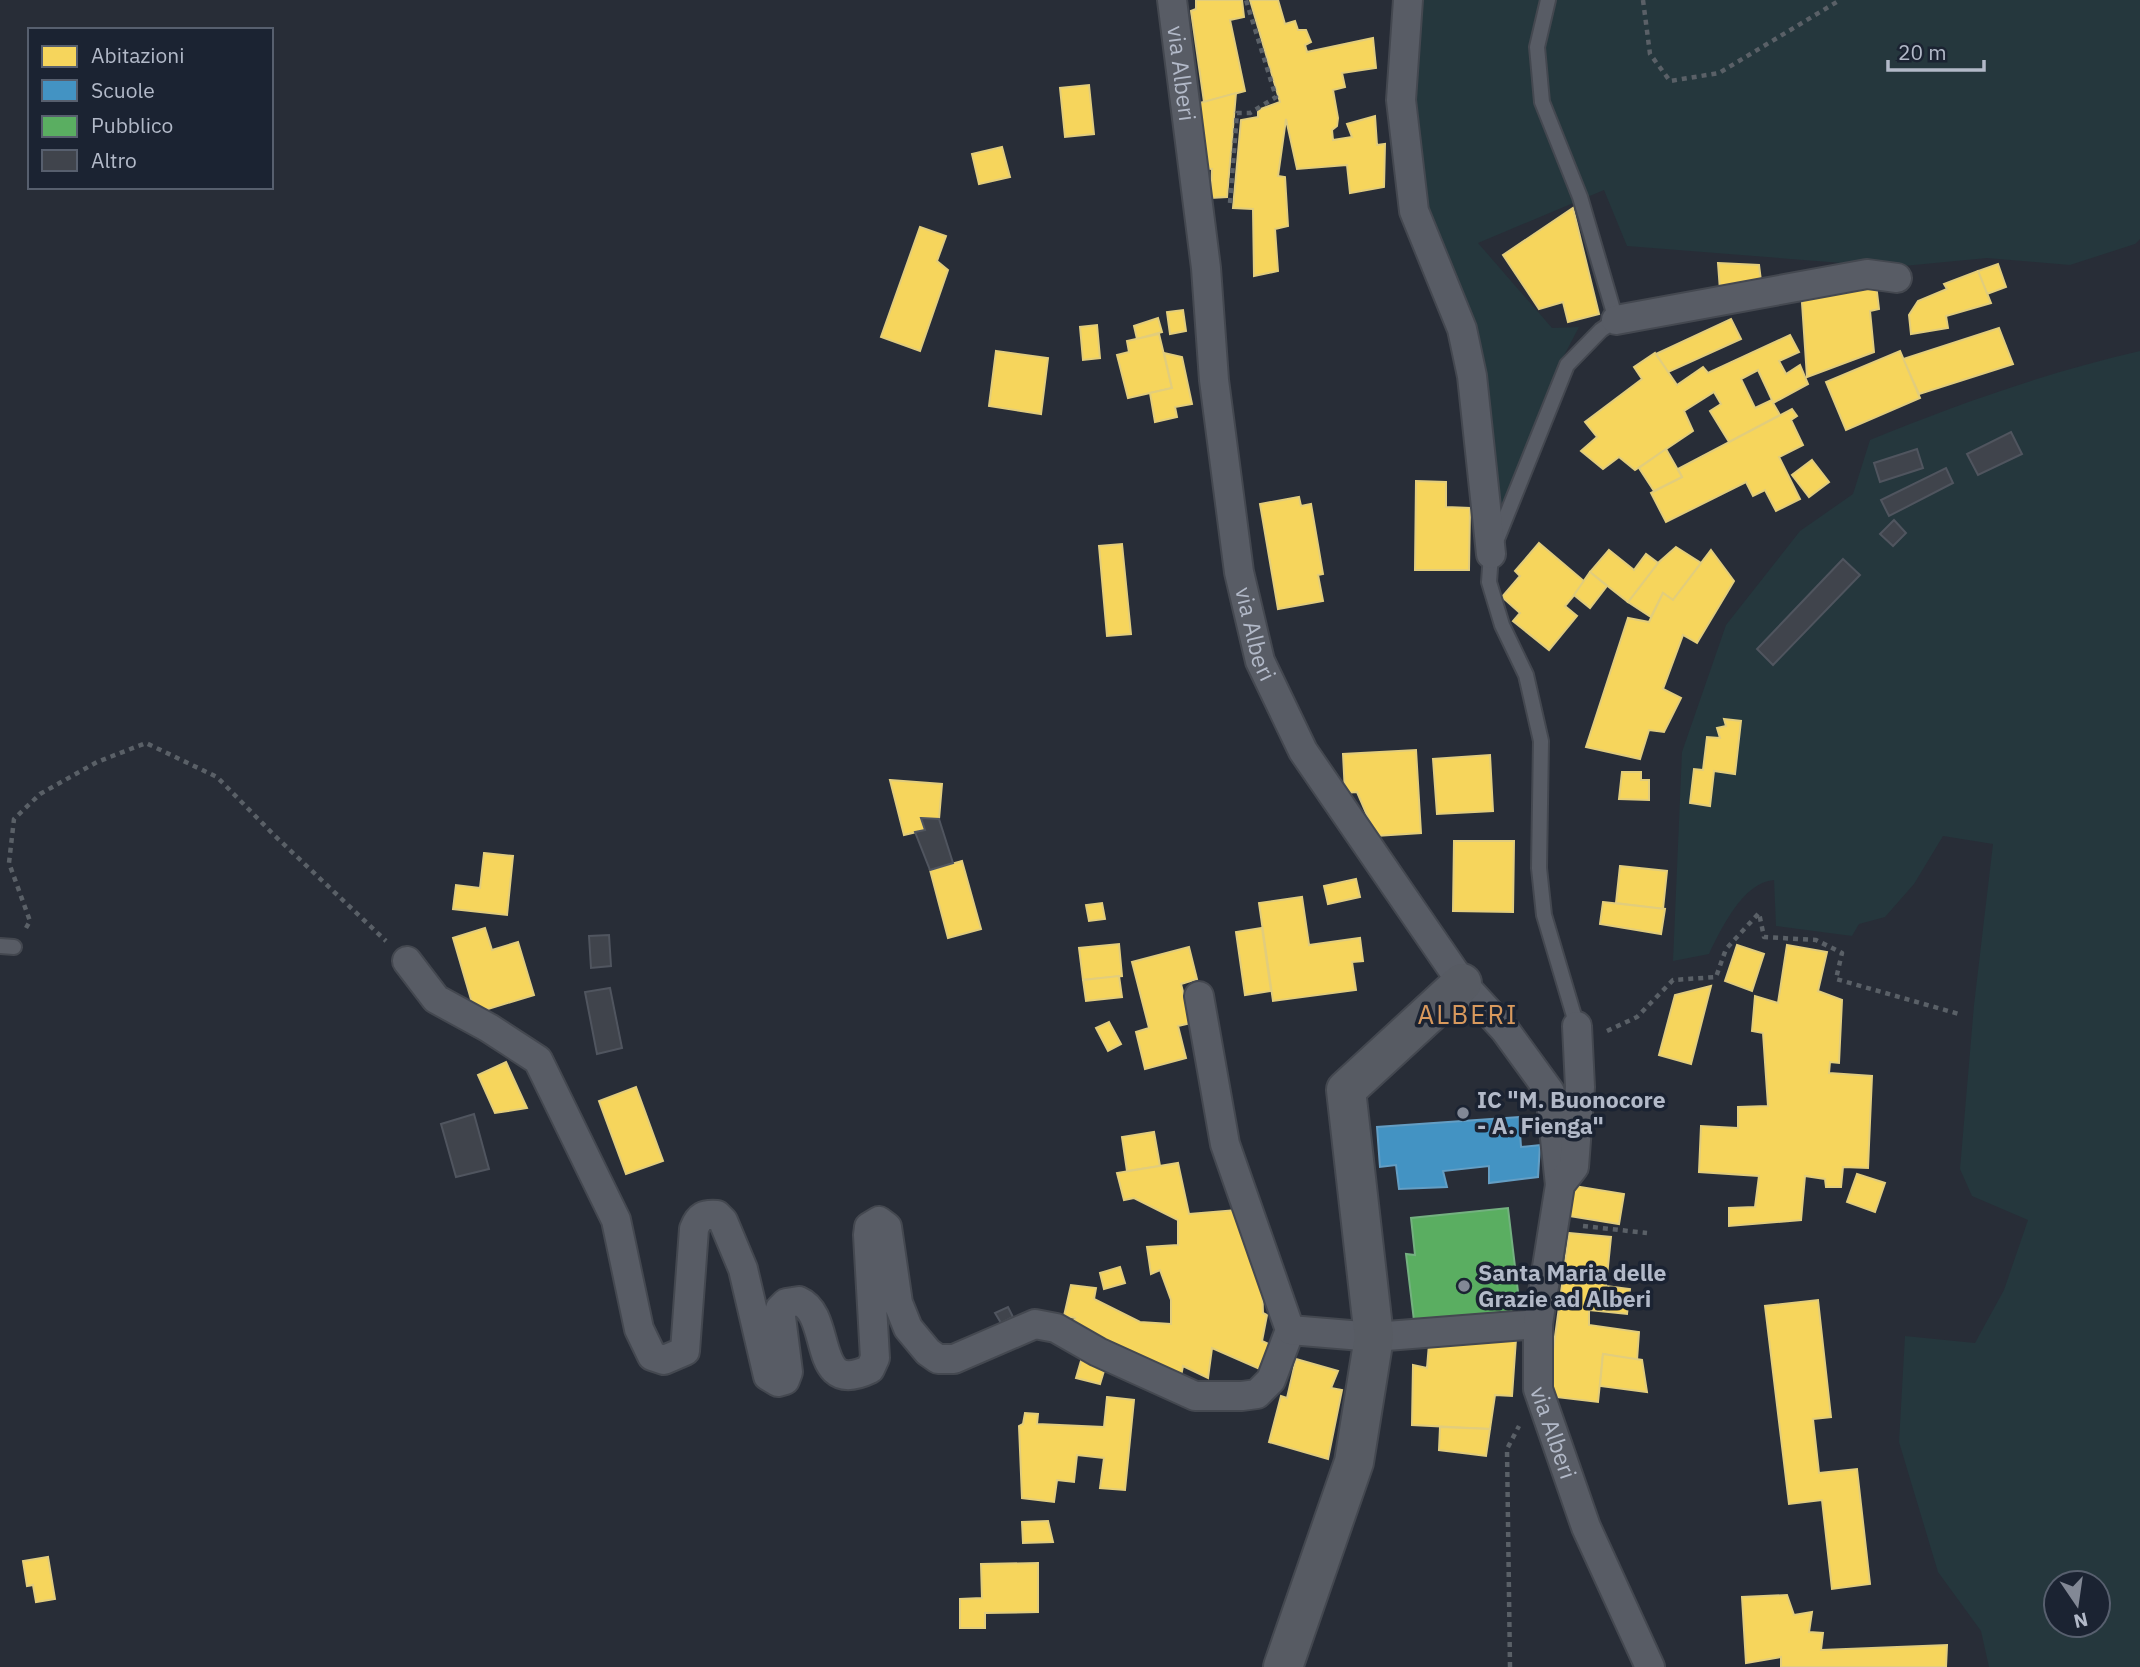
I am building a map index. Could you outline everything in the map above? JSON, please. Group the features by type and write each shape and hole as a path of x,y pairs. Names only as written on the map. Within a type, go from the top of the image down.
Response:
{"street":[{"name":"via Alberi","path":"1172,0 1206,268 1214,380 1237,558 1261,661 1303,751 1462,983 1505,1030 1550,1092 1560,1185 1538,1324 1538,1389 1586,1527 1650,1667"},
{"path":"1408,0 1401,100 1414,211 1465,340 1472,376 1491,554"},
{"path":"1616,320 1867,274 1897,278"},
{"path":"407,961 436,999 489,1028 538,1060 616,1220 639,1329 652,1356 664,1360 685,1352 694,1229 698,1219 705,1214 717,1215 723,1221 743,1269 768,1376 778,1382 785,1380 788,1372 780,1309 786,1303 799,1301 812,1313 828,1359 836,1373 844,1376 870,1369 875,1358 868,1235 869,1227 879,1221 885,1222 887,1227 898,1303 908,1328 928,1352 938,1359 954,1359 1035,1324 1056,1328 1098,1352 1195,1395 1257,1394 1271,1380 1290,1330 1225,1144 1199,996"},
{"path":"1283,1667 1354,1462 1374,1337 1346,1090 1462,983"},
{"name":"via Alberi","path":"1560,1185 1574,1167 1580,1087 1578,1036"},
{"path":"1290,1330 1374,1337 1538,1324"}],"lane":[{"path":"1548,0 1536,47 1542,103 1580,197 1616,320"},
{"name":"via Alberi","path":"1578,1036 1544,915 1539,869 1541,741 1526,675 1502,625 1489,582 1491,554 1567,365 1601,330 1616,320"}],"path":[{"path":"1229,215 1237,113 1250,113 1276,97 1246,0"},
{"path":"1643,0 1650,54 1670,81 1719,73 1840,0"},
{"path":"7,946 30,921 9,863 14,818 40,794 97,762 146,743 217,777 407,961"},
{"path":"1578,1036 1637,1017 1673,980 1716,977 1726,949 1759,913 1764,937 1816,940 1842,953 1836,979 1959,1014"},
{"path":"1554,1222 1647,1233"},
{"path":"1510,1667 1507,1449 1538,1389"}],"shaded area":[{"path":"1417,0 2140,0 2140,239 2135,244 2070,265 1987,258 1893,267 1627,246 1604,190 1478,243 1552,328 1579,327 1558,367 1495,522 1422,209 1416,139"},
{"path":"2140,351 2140,1667 1989,1667 1981,1631 1938,1572 1899,1442 1905,1336 1975,1343 2004,1290 2028,1220 1972,1196 1960,1169 1974,1005 1993,844 1943,836 1914,884 1885,917 1859,924 1852,936 1776,926 1774,880 1763,883 1752,889 1734,908 1709,954 1673,961 1682,752 1726,625 1800,531 1853,494 1870,440 1936,414 2071,369"}],"building: Abitazioni":[{"path":"1196,0 1242,0 1244,17 1230,20 1245,91 1204,102 1191,11 1196,9"},
{"path":"1250,0 1278,0 1285,24 1295,21 1298,30 1306,30 1311,42 1305,45 1307,52 1373,38 1376,68 1342,73 1345,87 1333,90 1338,118 1337,126 1332,130 1333,140 1352,137 1347,124 1375,116 1377,145 1385,144 1384,187 1350,193 1347,165 1297,169 1286,119 1278,176 1285,177 1288,226 1275,229 1278,271 1254,276 1253,209 1233,208 1241,120 1258,117 1258,110 1280,102"},
{"path":"1089,85 1094,134 1065,137 1060,88"},
{"path":"1236,93 1227,197 1211,198 1212,169 1200,168 1196,104"},
{"path":"1002,147 1010,177 979,184 972,154"},
{"path":"1573,208 1599,314 1568,322 1563,302 1539,309 1503,255"},
{"path":"920,227 946,236 937,261 948,270 920,351 881,337"},
{"path":"1718,263 1759,265 1761,281 1720,290"},
{"path":"1998,264 2006,287 1987,294 1978,271"},
{"path":"1978,271 1991,303 1946,316 1948,328 1911,334 1909,315 1918,301 1947,289 1944,284"},
{"path":"1876,284 1879,309 1870,311 1874,352 1807,377 1801,288"},
{"path":"1183,310 1186,331 1170,334 1167,312"},
{"path":"1158,318 1162,332 1137,339 1134,326"},
{"path":"1731,319 1741,339 1668,372 1656,354"},
{"path":"1097,325 1100,358 1083,360 1080,327"},
{"path":"1999,328 2013,364 1919,394 1903,359"},
{"path":"1159,334 1172,388 1128,398 1117,355 1129,352 1127,341"},
{"path":"1790,335 1799,352 1779,361 1786,374 1800,365 1808,384 1773,403 1780,415 1729,442 1710,411 1721,404 1714,392 1684,411 1693,431 1635,470 1619,457 1603,469 1581,451 1597,437 1585,422 1642,379 1634,367 1655,353 1677,385 1703,367 1708,373","holes":["1758,370 1772,400 1755,408 1741,379"]},
{"path":"996,351 1048,358 1041,414 989,406"},
{"path":"1900,351 1920,398 1846,430 1826,382"},
{"path":"1164,353 1182,357 1192,404 1175,407 1177,417 1155,422 1150,393 1172,388"},
{"path":"1792,409 1797,416 1791,420 1803,445 1779,457 1800,499 1776,511 1765,490 1753,496 1746,482 1666,522 1651,493 1682,477 1678,469"},
{"path":"1666,449 1682,477 1654,491 1639,468"},
{"path":"1812,460 1829,482 1809,497 1792,475"},
{"path":"1416,481 1446,482 1446,507 1470,508 1469,570 1415,570"},
{"path":"1299,497 1301,506 1311,504 1323,574 1318,575 1323,601 1278,609 1260,504"},
{"path":"1539,543 1585,582 1565,606 1577,616 1549,650 1513,621 1520,613 1502,597 1520,576 1515,571"},
{"path":"1122,544 1131,634 1107,636 1099,546"},
{"path":"1676,547 1701,563 1673,600 1663,593 1651,617 1628,602 1658,563"},
{"path":"1609,550 1634,570 1646,554 1658,563 1628,602 1590,572"},
{"path":"1711,550 1734,581 1697,643 1683,635 1663,689 1681,698 1664,732 1649,730 1640,759 1586,747 1628,618 1649,622 1663,593 1673,600"},
{"path":"1590,572 1607,586 1590,608 1574,595"},
{"path":"1724,719 1741,721 1735,774 1714,771 1710,806 1690,803 1694,769 1703,770 1707,737 1720,738 1717,728 1726,726"},
{"path":"1416,750 1421,833 1376,836 1357,792 1345,793 1343,754"},
{"path":"1490,755 1493,811 1437,814 1433,759"},
{"path":"1622,772 1641,772 1641,780 1649,780 1649,800 1619,799"},
{"path":"890,780 942,784 939,819 921,818 925,830 904,835"},
{"path":"1454,841 1514,841 1513,912 1453,911"},
{"path":"484,853 513,856 507,915 453,909 456,885 480,888"},
{"path":"962,861 981,929 948,938 930,870"},
{"path":"1620,866 1667,871 1663,909 1616,903"},
{"path":"1356,879 1360,897 1328,904 1324,886"},
{"path":"1302,897 1309,945 1360,938 1363,961 1352,962 1356,990 1273,1001 1259,903"},
{"path":"1603,902 1665,909 1661,934 1600,924"},
{"path":"1102,903 1105,919 1089,921 1086,905"},
{"path":"485,928 492,950 518,942 534,995 475,1013 453,938"},
{"path":"1262,928 1271,991 1245,995 1236,932"},
{"path":"1119,944 1122,976 1083,980 1079,948"},
{"path":"1737,945 1764,954 1752,991 1725,981"},
{"path":"1787,945 1827,952 1818,991 1842,1000 1839,1063 1830,1062 1829,1073 1872,1076 1868,1168 1843,1167 1841,1187 1826,1187 1825,1179 1805,1176 1801,1220 1729,1226 1729,1208 1755,1207 1759,1176 1699,1172 1701,1126 1738,1128 1738,1107 1768,1106 1763,1033 1752,1031 1755,996 1778,1003"},
{"path":"1189,947 1197,979 1181,984 1191,1023 1178,1026 1186,1058 1145,1069 1136,1032 1149,1028 1132,962"},
{"path":"1119,976 1122,997 1086,1001 1083,980"},
{"path":"1711,986 1691,1064 1659,1055 1675,995"},
{"path":"1109,1022 1121,1044 1108,1051 1096,1028"},
{"path":"506,1062 527,1108 495,1113 478,1075"},
{"path":"636,1087 663,1161 626,1174 599,1101"},
{"path":"1154,1132 1160,1166 1127,1171 1122,1137"},
{"path":"1178,1163 1189,1214 1237,1210 1246,1222 1247,1251 1261,1251 1263,1313 1267,1315 1262,1341 1273,1346 1262,1370 1212,1348 1208,1378 1183,1366 1180,1381 1098,1344 1101,1337 1070,1330 1075,1318 1064,1316 1071,1285 1096,1288 1094,1299 1140,1322 1171,1324 1171,1300 1160,1270 1151,1274 1147,1247 1178,1245 1178,1220 1134,1198 1124,1200 1117,1173"},
{"path":"1857,1174 1885,1183 1875,1212 1847,1202"},
{"path":"1574,1186 1624,1194 1619,1224 1569,1216"},
{"path":"1569,1233 1611,1237 1606,1286 1630,1289 1627,1314 1589,1310 1589,1325 1639,1332 1637,1360 1603,1354 1598,1402 1547,1396"},
{"path":"1120,1267 1125,1283 1104,1289 1100,1273"},
{"path":"1818,1300 1831,1417 1813,1419 1819,1473 1857,1469 1870,1584 1832,1589 1822,1500 1789,1504 1765,1306"},
{"path":"1516,1339 1512,1396 1495,1395 1490,1429 1412,1425 1413,1365 1427,1368 1429,1344"},
{"path":"1083,1354 1107,1361 1100,1384 1076,1378"},
{"path":"1603,1354 1642,1360 1647,1392 1600,1386"},
{"path":"1296,1359 1338,1371 1331,1388 1342,1390 1328,1459 1269,1442 1281,1396 1287,1398"},
{"path":"1107,1397 1134,1400 1125,1490 1100,1488 1104,1458 1077,1455 1074,1482 1057,1480 1054,1502 1022,1498 1019,1426 1023,1424 1025,1413 1038,1414 1037,1424 1104,1427"},
{"path":"1440,1427 1490,1429 1486,1456 1439,1450"},
{"path":"1048,1521 1053,1542 1023,1543 1022,1522"},
{"path":"48,1557 55,1599 36,1602 33,1585 27,1586 23,1561"},
{"path":"1038,1563 1038,1612 985,1613 985,1628 960,1628 960,1599 982,1598 981,1564"},
{"path":"1787,1595 1794,1615 1812,1612 1809,1632 1823,1633 1821,1650 1947,1645 1946,1667 1781,1667 1781,1657 1746,1663 1742,1597"}],"building: Scuole":[{"path":"1519,1117 1521,1147 1540,1145 1538,1177 1489,1183 1489,1166 1443,1171 1447,1187 1399,1189 1396,1165 1380,1167 1377,1127"}],"building: Pubblico":[{"name":"Santa Maria delle Grazie ad Alberi","path":"1508,1208 1521,1317 1415,1329 1406,1254 1415,1255 1411,1218"}],"building: Altro":[{"path":"2011,432 2022,454 1978,475 1967,454"},
{"path":"1917,449 1923,468 1880,482 1874,463"},
{"path":"1946,468 1953,483 1889,516 1881,500"},
{"path":"1894,520 1906,533 1893,546 1880,534"},
{"path":"1843,559 1860,575 1773,665 1757,649"},
{"path":"921,818 939,819 953,863 930,870 915,832 925,830"},
{"path":"609,935 611,966 591,968 589,936"},
{"path":"610,988 622,1048 597,1054 585,992"},
{"path":"474,1114 489,1169 456,1177 441,1124"},
{"path":"1008,1307 1013,1317 1001,1323 995,1313"}],"place":[{"name":"IC \"M. Buonocore - A. Fienga\"","path":"1463,1113"},
{"name":"Santa Maria delle Grazie ad Alberi","path":"1464,1286"}],"district":[{"name":"ALBERI","path":"1468,1015"}]}
